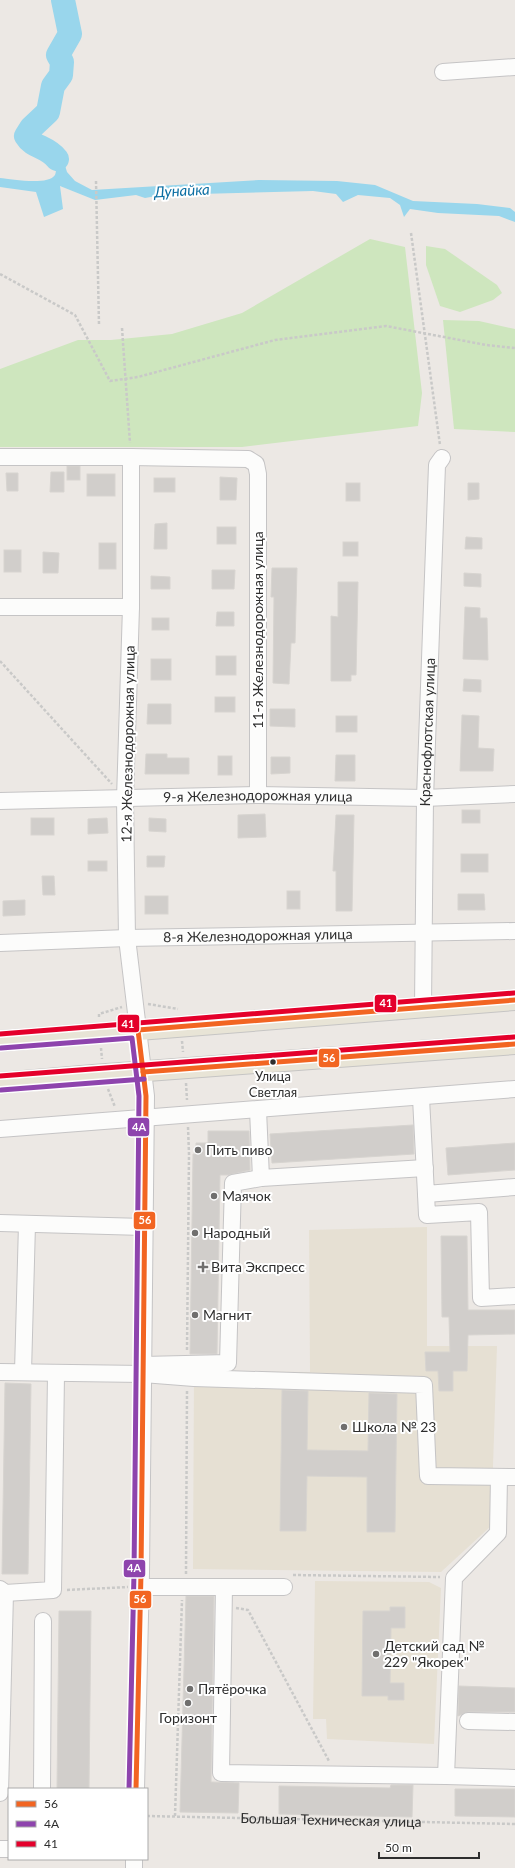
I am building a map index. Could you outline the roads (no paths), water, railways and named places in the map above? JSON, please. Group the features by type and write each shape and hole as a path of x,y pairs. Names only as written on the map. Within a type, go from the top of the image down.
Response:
{"main road":[{"path":"0,1040 138,1030 180,1018 423,1007 515,1000"},
{"path":"0,1083 515,1044"}],"street":[{"path":"443,72 515,67"},
{"path":"0,457 131,457"},
{"name":"11-я Железнодорожная улица","path":"131,457 248,459 256,464 258,474 258,795"},
{"name":"12-я Железнодорожная улица","path":"131,457 131,607 126,799 127,938 146,1096 141,1587 136,1788"},
{"name":"Краснофлотская улица","path":"423,1007 425,798 437,465 442,458"},
{"path":"0,607 131,607"},
{"name":"9-я Железнодорожная улица","path":"0,801 258,795 425,798 515,794"},
{"name":"8-я Железнодорожная улица","path":"0,943 127,938 515,931"},
{"path":"0,1129 146,1117 421,1098 515,1089"},
{"path":"421,1098 427,1215 479,1212 481,1298 515,1296"},
{"path":"258,1110 261,1178"},
{"path":"187,1370 228,1363 232,1183 261,1178 425,1168"},
{"path":"426,1194 515,1187"},
{"path":"0,1224 144,1227"},
{"path":"23,1372 27,1224"},
{"path":"0,1372 56,1374 143,1369 187,1370 424,1385 428,1476 502,1477 498,1533 454,1578 447,1721 446,1776"},
{"path":"0,1793 3,1591 53,1590 56,1374"},
{"path":"141,1587 182,1578 224,1588 286,1581"},
{"path":"224,1588 221,1773 336,1773 515,1778"},
{"path":"42,1788 43,1621"},
{"path":"468,1721 515,1722"}],"water":[{"name":"Дунайка","path":"38,141 52,147 63,159 67,172 75,181 92,190 259,180 337,181 375,185 413,201 477,204 510,208 515,212 515,222 499,216 438,213 410,209 404,217 400,205 390,198 358,195 343,202 336,194 313,191 162,195 145,198 136,195 95,200 60,186 63,209 44,217 36,192 0,187 0,178 37,181 51,178 55,175 57,166 49,154 29,142"}],"waterway":[{"name":"Дунайка","path":"57,159 49,152 32,143 26,136 31,128 48,112 53,86 61,75 62,62 58,55 70,34 63,0"},
{"name":"Дунайка","path":"64,3 67,0"}],"place":[{"name":"Улица Светлая","path":"273,1062"},
{"name":"Пить пиво","path":"198,1150"},
{"name":"Маячок","path":"214,1196"},
{"name":"Народный","path":"195,1233"},
{"name":"Вита Экспресс","path":"203,1267"},
{"name":"Магнит","path":"195,1315"},
{"name":"Школа № 23","path":"344,1427"},
{"name":"Детский сад № 229 \"Якорек\"","path":"376,1654"},
{"name":"Пятёрочка","path":"190,1689"},
{"name":"Горизонт","path":"188,1703"}]}
